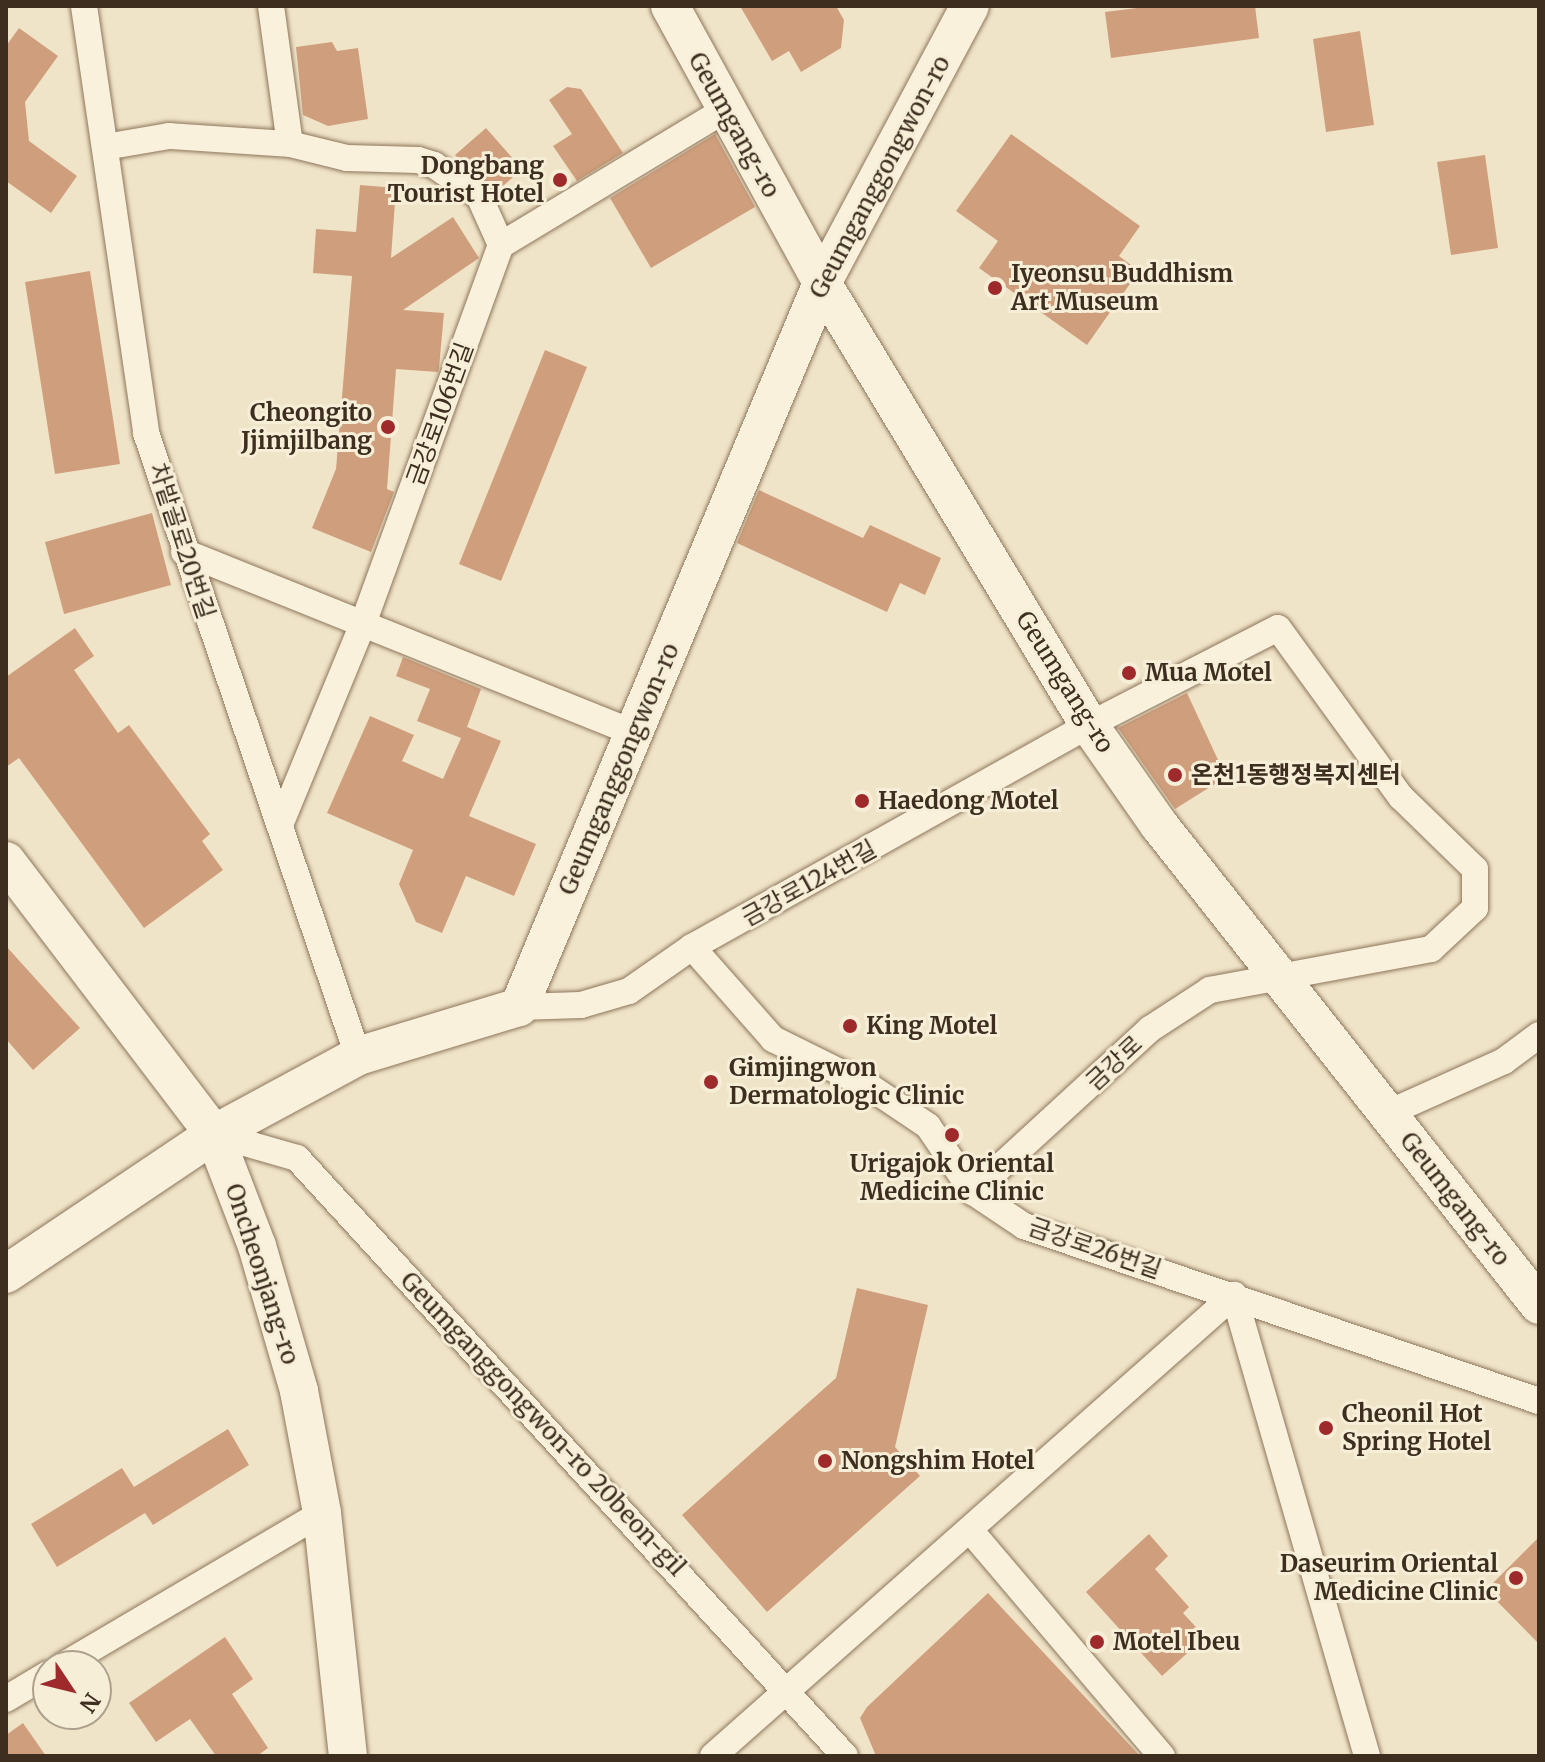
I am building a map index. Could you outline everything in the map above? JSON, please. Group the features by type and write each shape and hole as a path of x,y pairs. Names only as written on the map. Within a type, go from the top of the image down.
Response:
{"street":[{"name":"차밭골로20번길","path":"84,6 146,433 358,1056"},
{"path":"271,6 290,144"},
{"name":"Geumgang-ro","path":"670,6 822,283 1089,725 1159,825 1539,1305"},
{"name":"Geumganggongwon-ro","path":"519,1007 822,283 970,6"},
{"path":"105,147 169,136 290,144 347,158 434,165 479,196 501,245 725,110"},
{"name":"금강로106번길","path":"280,825 364,621 501,245"},
{"path":"184,552 364,621 634,733"},
{"name":"금강로124번길","path":"519,1007 581,1005 629,991 692,947 1089,725 1278,628 1401,797 1475,869 1475,908 1431,949 1279,975"},
{"name":"Oncheonjang-ro","path":"6,861 214,1134 257,1246 291,1362 322,1513 348,1756"},
{"name":"금강로26번길","path":"692,947 773,1039 870,1087 928,1126 973,1192 1024,1226 1539,1401"},
{"name":"금강로","path":"973,1192 1150,1029 1210,990 1279,975"},
{"path":"6,1274 214,1134 358,1056 519,1007"},
{"path":"1388,1113 1504,1061 1539,1035"},
{"name":"Geumganggongwon-ro 20beon-gil","path":"214,1134 297,1158 787,1689 845,1756"},
{"path":"713,1756 1234,1295 1367,1756"},
{"path":"89,1650 322,1513"},
{"path":"970,1530 1162,1756"},
{"path":"6,1699 32,1684"}],"building":[{"path":"740,6 836,6 844,20 841,48 801,72 789,51 772,61"},
{"path":"1153,6 1255,6 1259,38 1111,58 1105,12"},
{"path":"19,28 58,56 25,102 29,141 77,176 51,213 6,181 6,46"},
{"path":"1360,31 1374,125 1326,132 1313,39"},
{"path":"332,42 337,51 358,48 368,119 328,126 303,115 296,47"},
{"path":"567,87 581,89 623,153 577,181 553,146 572,134 549,100"},
{"path":"486,128 522,169 495,193 455,155"},
{"path":"715,134 755,207 651,268 610,198"},
{"path":"1011,134 1140,226 1119,256 1139,271 1087,345 979,268 998,241 956,211"},
{"path":"1485,155 1498,248 1451,255 1437,162"},
{"path":"360,185 396,188 391,258 453,217 479,258 403,310 444,313 439,368 438,372 396,369 387,489 394,492 371,552 312,528 336,469 352,276 313,273 316,229 356,232"},
{"path":"90,271 120,464 55,474 25,282"},
{"path":"545,350 587,367 501,581 459,564"},
{"path":"759,490 863,538 870,525 941,558 925,595 900,583 887,612 737,543"},
{"path":"152,513 171,585 64,614 45,542"},
{"path":"75,628 94,656 74,670 118,733 129,725 210,834 202,841 223,870 144,928 19,758 6,767 6,677"},
{"path":"403,657 481,689 467,727 501,741 469,816 536,844 514,896 466,876 442,933 416,922 399,884 413,850 327,813 370,716 414,735 402,761 443,779 461,738 417,721 430,689 396,676"},
{"path":"1187,693 1226,777 1175,809 1118,728"},
{"path":"6,946 80,1028 33,1070 6,1039"},
{"name":"Nongshim Hotel","path":"857,1288 928,1305 895,1447 920,1476 767,1612 682,1515 836,1378"},
{"path":"228,1429 249,1465 153,1525 145,1513 57,1567 31,1524 122,1468 134,1487"},
{"path":"1149,1534 1168,1556 1155,1569 1189,1607 1183,1613 1205,1637 1162,1676 1086,1592"},
{"path":"1539,1537 1539,1644 1486,1590"},
{"path":"988,1593 1140,1756 876,1756 860,1718 867,1707"},
{"path":"225,1637 253,1679 232,1694 268,1748 257,1756 216,1756 190,1719 156,1742 129,1703"},
{"path":"23,1723 46,1756 6,1756 6,1735"}],"place":[{"name":"Dongbang Tourist Hotel","path":"560,180"},
{"name":"Iyeonsu Buddhism Art Museum","path":"995,288"},
{"name":"Cheongito Jjimjilbang","path":"388,427"},
{"name":"Mua Motel","path":"1129,673"},
{"name":"온천1동행정복지센터","path":"1175,775"},
{"name":"Haedong Motel","path":"862,801"},
{"name":"King Motel","path":"850,1026"},
{"name":"Gimjingwon Dermatologic Clinic","path":"711,1082"},
{"name":"Urigajok Oriental Medicine Clinic","path":"952,1135"},
{"name":"Cheonil Hot Spring Hotel","path":"1326,1428"},
{"name":"Nongshim Hotel","path":"825,1461"},
{"name":"Daseurim Oriental Medicine Clinic","path":"1516,1578"},
{"name":"Motel Ibeu","path":"1097,1642"}]}
